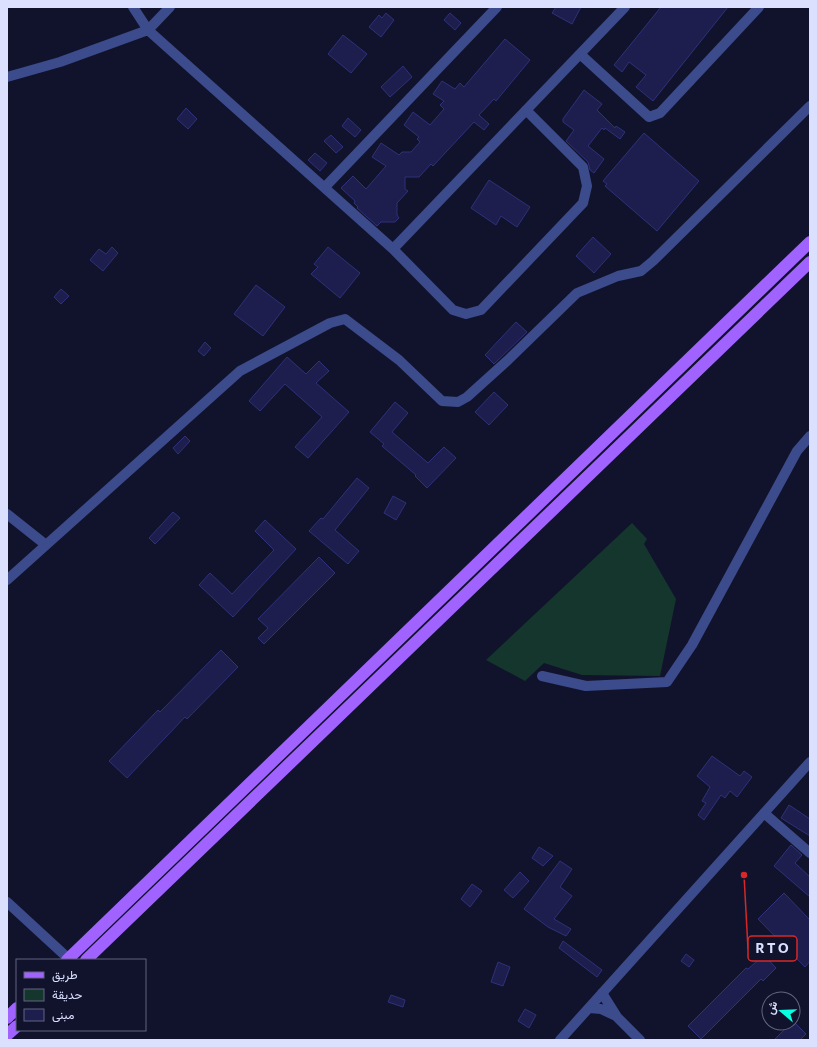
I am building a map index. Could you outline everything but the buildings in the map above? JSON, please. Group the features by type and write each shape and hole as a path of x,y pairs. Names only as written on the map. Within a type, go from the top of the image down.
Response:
{"main road":[{"path":"68,959 810,242"},
{"path":"87,959 810,262"},
{"path":"7,1018 16,1009"},
{"path":"7,1036 16,1027"}],"street":[{"path":"133,7 148,30 393,248 453,310 466,314 481,310 583,203 587,186 583,167 526,110"},
{"path":"7,77 60,62 148,30 170,7"},
{"path":"326,187 497,7"},
{"path":"393,248 625,7"},
{"path":"580,54 649,118 660,113 759,7"},
{"path":"7,580 240,371 330,323 345,319 399,360 442,401 458,402 467,397 577,294 618,276 641,271 653,261 810,106"},
{"path":"542,676 586,686 667,682 692,645 797,451 810,436"},
{"path":"7,514 46,545"},
{"path":"560,1040 810,762"},
{"path":"764,813 810,853"},
{"path":"7,902 68,959"},
{"path":"602,993 617,1017"},
{"path":"589,1008 610,1012 640,1040"}],"green space":[{"path":"632,523 647,539 644,544 676,599 660,676 582,675 544,663 525,681 486,660"}],"place":[{"name":"R T O","path":"744,875"}]}
